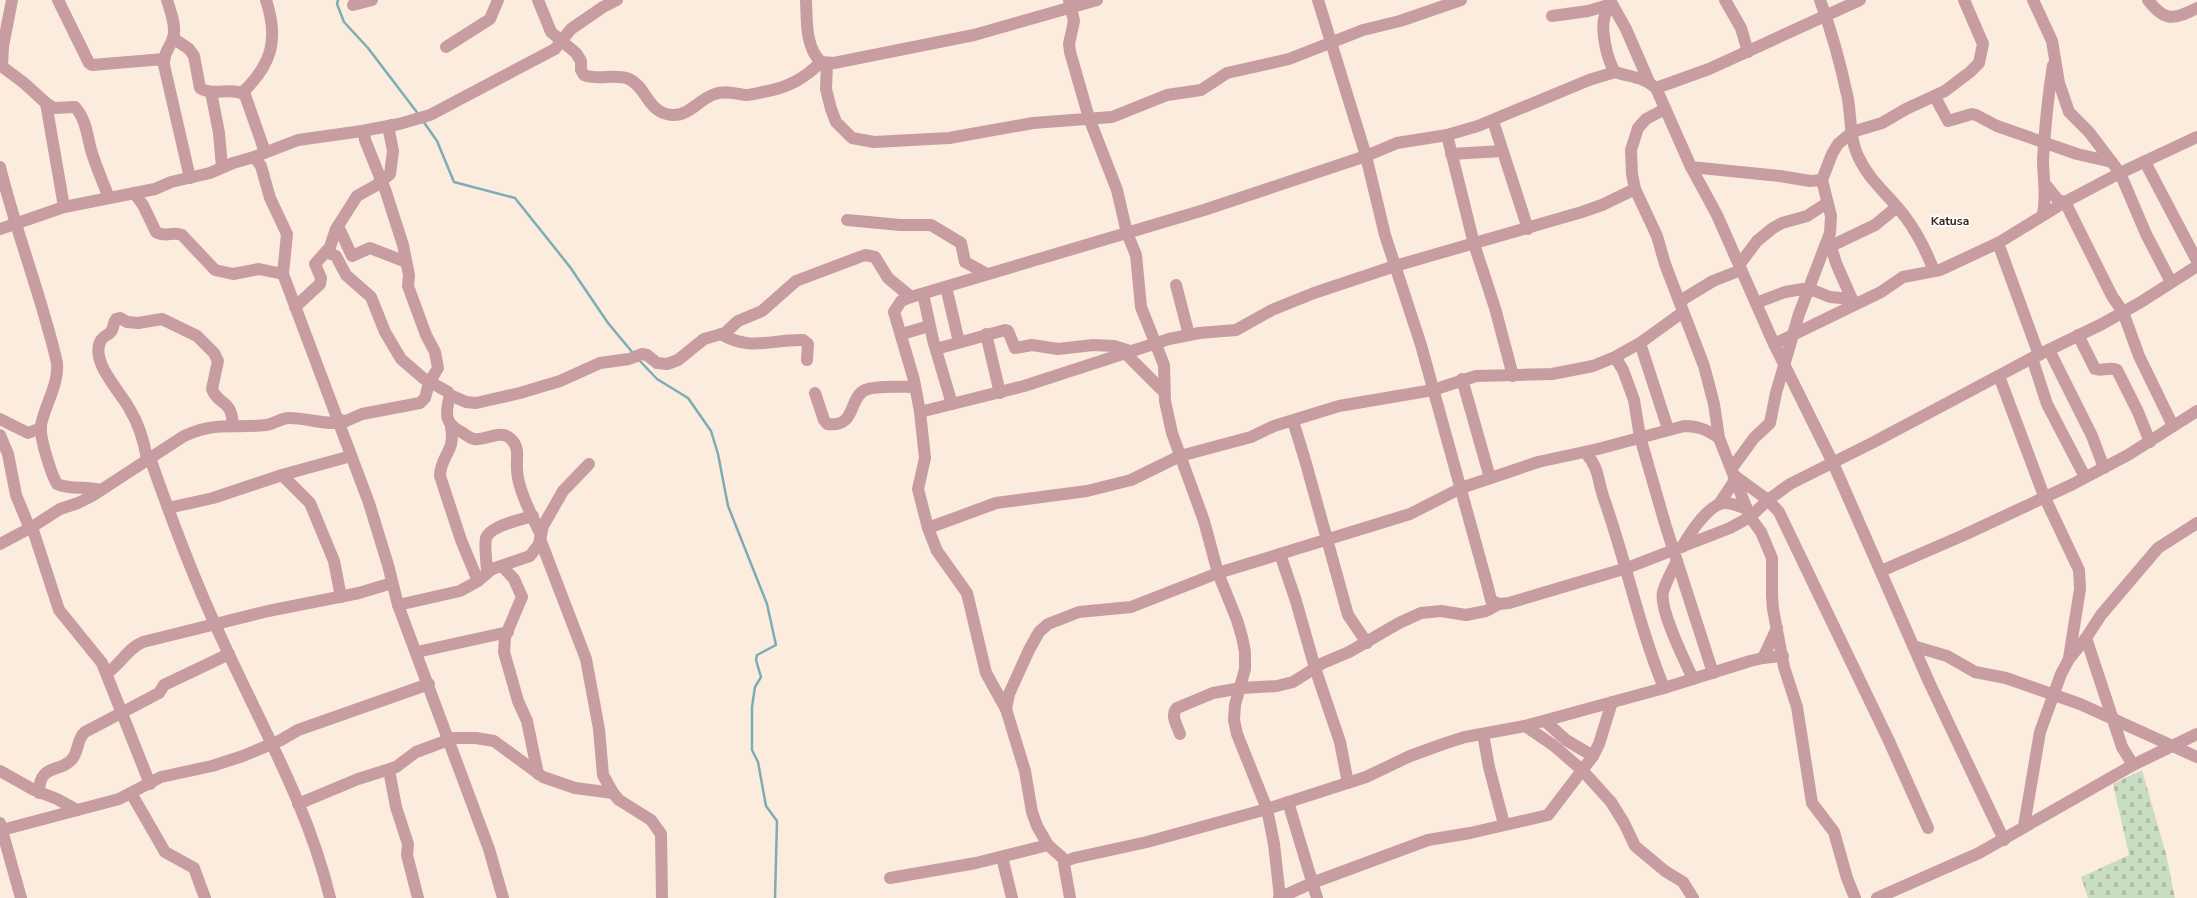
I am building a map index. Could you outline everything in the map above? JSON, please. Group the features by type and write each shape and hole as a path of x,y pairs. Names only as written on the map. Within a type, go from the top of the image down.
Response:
{"street":[{"path":"0,9 13,0"},
{"path":"13,0 3,46 1,66 24,83 46,104 54,108 75,107 78,110 85,122 91,150 109,198"},
{"path":"58,0 89,63 92,65 164,59"},
{"path":"167,0 173,26 173,38 165,52 164,59 190,178"},
{"path":"242,93 260,73 272,44 273,28 266,0"},
{"path":"353,6 372,0"},
{"path":"446,47 490,19 498,0"},
{"path":"538,0 547,25 561,42 576,53 581,61 584,75 629,79 635,83 653,106 660,111 674,115 689,111 716,93 733,92 746,95 786,87 808,75 824,63 925,46 1070,4 1097,0"},
{"path":"0,229 64,207 134,193 190,178 259,155 298,140 364,131 421,118 457,102 547,54 561,42 571,29 603,7 617,0"},
{"path":"806,0 812,51 824,63 826,89 836,122 852,138 863,142 949,138 1014,125 1112,117 1167,95 1201,90 1228,73 1272,64 1332,43 1363,30 1400,21 1461,0"},
{"path":"1318,0 1332,43 1345,93 1366,156 1385,235 1414,319 1488,590 1491,600 1498,604"},
{"path":"1725,0 1741,28 1748,52"},
{"path":"1820,0 1847,94 1856,150 1862,163 1879,189 1897,207 1920,241 1934,271"},
{"path":"1066,861 1048,845 1037,826 1032,812 1025,771 1006,709 986,673 967,592 964,586 945,564 928,528 918,489 925,458 920,412 902,334 894,312 901,301 1204,210 1366,156 1397,143 1447,135 1493,121 1570,88 1615,72 1639,77 1653,85 1689,77 1748,52 1860,0"},
{"path":"1693,679 1672,631 1662,601 1663,592 1677,553 1697,524 1719,504 1733,483 1734,472 1754,438 1770,423 1784,364 1794,335 1799,314 1818,260 1829,242 1831,223 1822,180 1826,169 1838,144 1852,132 1882,123 1906,109 1934,97 1970,72 1981,57 1983,44 1982,38 1964,0"},
{"path":"2033,0 2052,41 2059,83 2069,112 2089,132 2120,173 2146,234 2171,282"},
{"path":"2148,0 2163,16 2170,18 2178,17 2197,8"},
{"path":"1552,16 1588,11 1610,2"},
{"path":"1610,2 1604,16 1605,48 1615,72"},
{"path":"1610,2 1626,29 1691,167 1717,215 1774,344 1833,463 1913,646 2004,840"},
{"path":"1070,4 1074,21 1070,52 1089,118 1116,190 1127,233 1136,255 1141,307 1164,365 1164,392 1166,408 1180,456 1204,521 1218,573 1237,620 1242,637 1245,664 1241,688 1235,705 1234,720 1237,734 1267,809 1274,844 1280,898 1312,883 1428,840 1470,833 1548,815 1582,770 1599,744 1612,702"},
{"path":"173,38 189,49 194,56 200,88 211,92 242,93 247,98 270,198 287,234 283,274 378,532 398,605 429,684 448,741 489,849 503,898"},
{"path":"2043,214 2045,199 2044,159 2048,91 2055,54"},
{"path":"211,92 219,133 222,167"},
{"path":"1934,97 1948,121 1972,114 1997,126 2090,158 2112,162"},
{"path":"46,104 64,207"},
{"path":"1665,110 1646,119 1634,138 1630,163 1635,189 1657,236 1706,373 1714,404 1719,438 1734,472 1748,513 1761,532 1772,558 1772,596 1777,627 1784,666 1797,707 1812,803 1834,832 1847,878 1855,898"},
{"path":"1493,121 1528,229"},
{"path":"295,307 320,284 320,278 315,264 332,245 338,226 357,196 388,177 393,151 389,131 391,125"},
{"path":"0,544 31,528 60,509 78,503 194,431 212,426 267,425 291,418 323,424 346,421 369,413 420,403 425,398 430,382 438,368 437,357 414,305 408,286 410,277 403,245 382,181 366,143 364,131"},
{"path":"1447,135 1474,244 1495,308 1513,376"},
{"path":"1774,344 1794,335 1853,301 1881,292 1903,276 1934,271 1998,243 2043,214 2065,202 2120,173 2197,137"},
{"path":"1451,154 1502,152"},
{"path":"2145,162 2197,261"},
{"path":"0,167 6,196 17,222 57,363 58,373 41,428 50,468 57,484 63,487 88,487 100,490"},
{"path":"1691,167 1780,176 1810,181 1822,180"},
{"path":"2045,184 2058,200 2065,202 2112,296 2123,312 2139,356 2173,426"},
{"path":"920,412 1000,393 1051,378 1154,343 1189,335 1236,330 1293,301 1395,266 1528,229 1602,206 1635,189"},
{"path":"134,193 143,205 156,232 165,236 178,233 182,235 215,270 233,274 259,269 283,274"},
{"path":"928,528 996,503 1087,490 1131,480 1180,456 1251,437 1274,426 1354,403 1433,390 1462,379 1491,375 1513,376 1566,372 1593,366 1615,357 1640,343 1682,306 1713,282 1740,268 1758,241 1773,228 1782,223 1807,216 1827,203"},
{"path":"1829,242 1875,225 1897,207"},
{"path":"847,220 900,225 931,225 962,243 965,262 987,274"},
{"path":"338,226 352,256 370,248 406,262"},
{"path":"1829,242 1853,301"},
{"path":"1998,243 2040,354 2092,436 2104,468"},
{"path":"326,252 336,256 346,275 357,283 371,297 385,332 401,359 408,367 450,395 466,402 476,403 520,393 560,381 600,363 623,361 642,354 647,355 657,363 667,364 678,360 704,339 729,330 738,321 755,314 771,304 796,281 865,255 875,257 888,278 911,297"},
{"path":"1180,734 1173,715 1177,708 1207,695 1241,688 1277,686 1289,683 1301,678 1315,668 1367,643 1399,623 1421,613 1436,611 1471,615 1486,611 1498,604 1509,603 1677,553 1730,528 1748,513 1790,484 2123,312 2197,266"},
{"path":"1176,285 1189,335"},
{"path":"946,287 959,342"},
{"path":"1756,303 1785,292 1809,289 1830,297 1853,301"},
{"path":"923,294 929,326 952,404"},
{"path":"233,425 231,410 224,402 217,398 212,389 218,367 216,357 197,336 162,319 138,323 116,319 112,330 105,335 100,343 103,367 110,382 123,396 136,420 168,508 215,625 272,743 298,804 317,852 330,898"},
{"path":"902,334 929,326"},
{"path":"936,349 1001,330 1008,331 1015,348 1032,345 1058,349 1092,344 1114,346 1127,352 1164,392"},
{"path":"721,334 734,341 756,344 803,340 808,344 807,360"},
{"path":"986,334 1000,393"},
{"path":"2078,336 2095,369 2099,370 2110,368 2116,370 2138,412 2150,442"},
{"path":"1640,343 1668,429"},
{"path":"2040,354 2047,404 2085,478"},
{"path":"1615,357 1629,383 1640,437 1677,553 1712,673"},
{"path":"1999,376 2044,496 2079,570 2080,581 2078,605 2069,659"},
{"path":"1462,379 1490,478"},
{"path":"815,393 824,420 827,424 832,425 846,419 850,414 856,398 867,389 915,387"},
{"path":"450,395 446,410 447,418 451,427 452,444 441,466 440,476 461,540 482,577"},
{"path":"1881,571 1964,535 2085,478 2150,442 2197,411"},
{"path":"0,420 28,433 41,428"},
{"path":"1293,421 1348,615 1367,643"},
{"path":"1006,709 1009,694 1039,632 1048,624 1079,612 1131,607 1218,573 1410,514 1461,488 1538,462 1585,452 1668,429 1696,426 1708,430 1719,438"},
{"path":"451,427 473,439 505,435 511,438 518,450 517,476 586,659 599,730 603,775 613,793 626,805 651,820 661,834 662,898"},
{"path":"0,435 8,454 16,495 31,528 59,610 70,626 97,655 106,673 150,784"},
{"path":"1585,452 1598,469 1603,496 1627,568 1653,659 1664,688"},
{"path":"168,508 213,498 282,475 351,456"},
{"path":"398,605 447,595 502,566 530,556 541,537 543,526 563,491 589,464"},
{"path":"1734,472 1768,500 1784,520 1889,741 1928,828"},
{"path":"282,475 310,503 334,561 341,597"},
{"path":"1719,504 1725,503 1748,513"},
{"path":"482,577 488,534 506,525 533,516"},
{"path":"2024,826 2040,732 2053,694 2069,659 2101,615 2158,548 2197,523"},
{"path":"1280,554 1296,601 1315,668 1340,742 1348,783"},
{"path":"502,566 514,579 522,597 503,643 504,657 518,701 527,721 538,774"},
{"path":"106,673 120,663 135,645 156,638 268,611 341,597 392,583"},
{"path":"2078,605 2086,637 2112,718 2122,747 2132,765"},
{"path":"1763,658 1777,627"},
{"path":"417,652 508,632"},
{"path":"1913,646 1931,650 1947,656 1975,672 2006,678 2053,694 2112,718 2197,757"},
{"path":"39,793 39,785 44,774 48,770 70,761 74,756 80,737 158,693 164,685 229,654"},
{"path":"1066,861 1082,855 1147,842 1267,809 1348,783 1429,748 1465,737 1545,721 1664,688 1763,658 1783,656"},
{"path":"21,898 1,827 119,799 161,777 212,766 272,743 314,724 429,684"},
{"path":"1545,721 1566,740 1592,756"},
{"path":"1525,726 1539,734 1582,770 1611,802 1624,823 1635,846 1665,871 1683,882 1692,898"},
{"path":"1483,734 1489,767 1504,824"},
{"path":"1877,898 1896,895 2004,840 2024,826 2132,765 2197,734"},
{"path":"298,804 358,779 396,768 416,752 454,738 494,741 538,774 575,788 613,793"},
{"path":"389,770 396,807 408,844 407,855 418,898"},
{"path":"0,771 39,793 57,799 77,810"},
{"path":"131,793 165,852 194,868 205,898"},
{"path":"1288,802 1317,898"},
{"path":"890,878 1002,858 1048,845"},
{"path":"1002,858 1012,898"},
{"path":"1066,861 1064,868 1070,898"}],"green space":[{"path":"2142,770 2166,854 2175,898 2088,898 2081,877 2129,855 2113,784"}],"waterway":[{"path":"338,0 337,4 344,22 368,48 419,115"},
{"path":"423,121 437,141 454,182 515,198 570,267 608,323 633,353"},
{"path":"639,360 657,379 688,398 711,431 718,454 728,506 767,604 776,645 757,655 756,660 761,677 755,687 752,707 752,750 758,762 766,806 777,821 775,898"}],"district":[{"name":"Katusa","path":"1950,221"}]}
